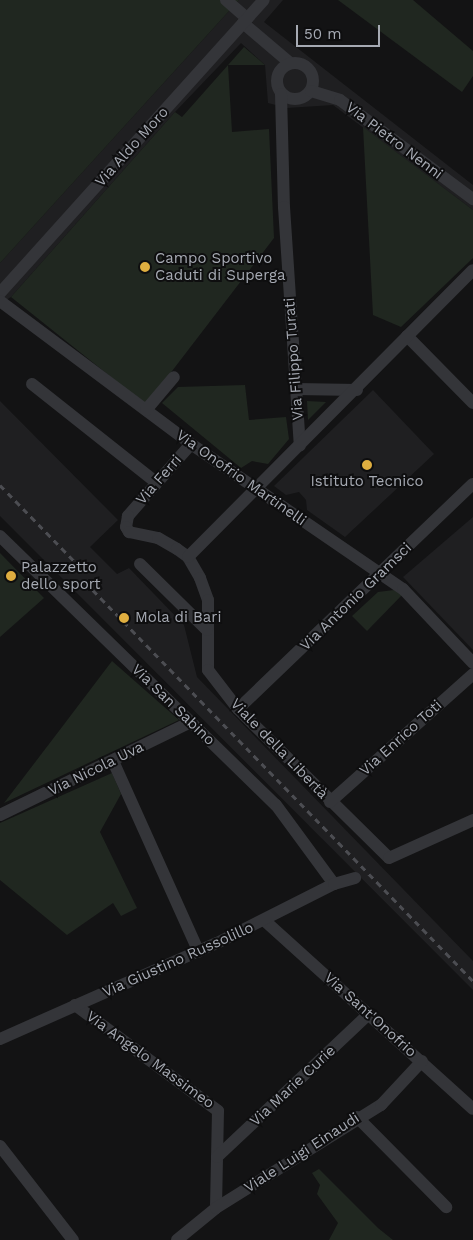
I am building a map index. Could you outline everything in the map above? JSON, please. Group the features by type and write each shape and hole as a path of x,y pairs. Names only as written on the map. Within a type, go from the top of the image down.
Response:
{"street":[{"path":"226,0 243,23 287,65 302,64 311,71 313,84 311,91 298,100 281,94 276,82 287,65"},
{"name":"Via Aldo Moro","path":"0,293 264,0"},
{"name":"Via Pietro Nenni","path":"311,91 340,100 473,199"},
{"name":"Via Filippo Turati","path":"281,94 300,445"},
{"path":"188,557 357,390 407,336 473,270"},
{"name":"Via Onofrio Martinelli","path":"0,301 191,444 403,589 473,663"},
{"path":"407,336 473,403"},
{"path":"146,410 174,377"},
{"path":"32,384 157,483"},
{"path":"296,389 357,390"},
{"name":"Via Ferri","path":"128,516 191,444"},
{"name":"Via Antonio Gramsci","path":"238,709 473,484"},
{"name":"Viale della Libertà","path":"128,516 126,527 129,532 158,538 188,557 200,578 208,600 208,670 238,709 330,802 389,858 473,820"},
{"name":"Via San Sabino","path":"0,536 276,805 334,884"},
{"path":"140,564 207,630"},
{"name":"Via Enrico Toti","path":"330,802 473,674"},
{"name":"Via Nicola Uva","path":"0,815 192,722"},
{"path":"113,760 199,952"},
{"name":"Via Giustino Russolillo","path":"0,1039 199,952 265,921 334,884 355,878"},
{"name":"Via Sant'Onofrio","path":"265,921 422,1061 473,1110"},
{"name":"Via Angelo Massimeo","path":"75,1005 218,1111 216,1208"},
{"name":"Via Marie Curie","path":"217,1157 369,1014"},
{"name":"Viale Luigi Einaudi","path":"177,1240 216,1208 357,1117 381,1104 422,1061"},
{"path":"357,1117 446,1208"},
{"path":"0,1146 73,1240"}],"shaded area":[{"path":"0,0 239,0 0,263"},
{"path":"239,0 283,0 264,22 473,185 473,210 333,105 287,108 268,103 265,65 241,43 175,112 11,297 0,304 0,263"},
{"path":"338,0 413,0 473,51 473,76 462,92"},
{"path":"244,47 265,65 228,65"},
{"name":"Campo Sportivo Caduti di Superga","path":"228,65 232,132 269,129 274,238 146,405 11,297 175,112 182,117"},
{"path":"363,127 473,210 473,258 401,327 373,315"},
{"path":"245,385 249,420 286,417 289,439 268,464 252,461 241,468 162,403 178,387"},
{"path":"373,390 434,454 345,537 307,510 306,500 299,492 286,495 274,486"},
{"path":"0,401 118,520 90,547 117,574 129,568 184,625 197,677 473,961 473,990 0,516"},
{"path":"307,401 326,402 308,420"},
{"path":"473,517 473,650 403,577"},
{"name":"Palazzetto dello sport","path":"0,553 44,598 0,637"},
{"path":"394,590 402,595 367,631 352,616 378,592"},
{"path":"112,661 179,720 4,803 62,727"},
{"path":"112,773 121,794 100,832 137,908 121,916 113,903 67,935 0,880 0,823"},
{"path":"319,1169 378,1228 393,1240 329,1240 338,1223 317,1194 320,1185 312,1173"}],"railway":[{"path":"0,485 82,569"},
{"path":"85,582 473,981"}],"place":[{"name":"Campo Sportivo Caduti di Superga","path":"145,267"},
{"name":"Istituto Tecnico","path":"367,465"},
{"name":"Palazzetto dello sport","path":"11,576"},
{"name":"Mola di Bari","path":"124,618"}]}
